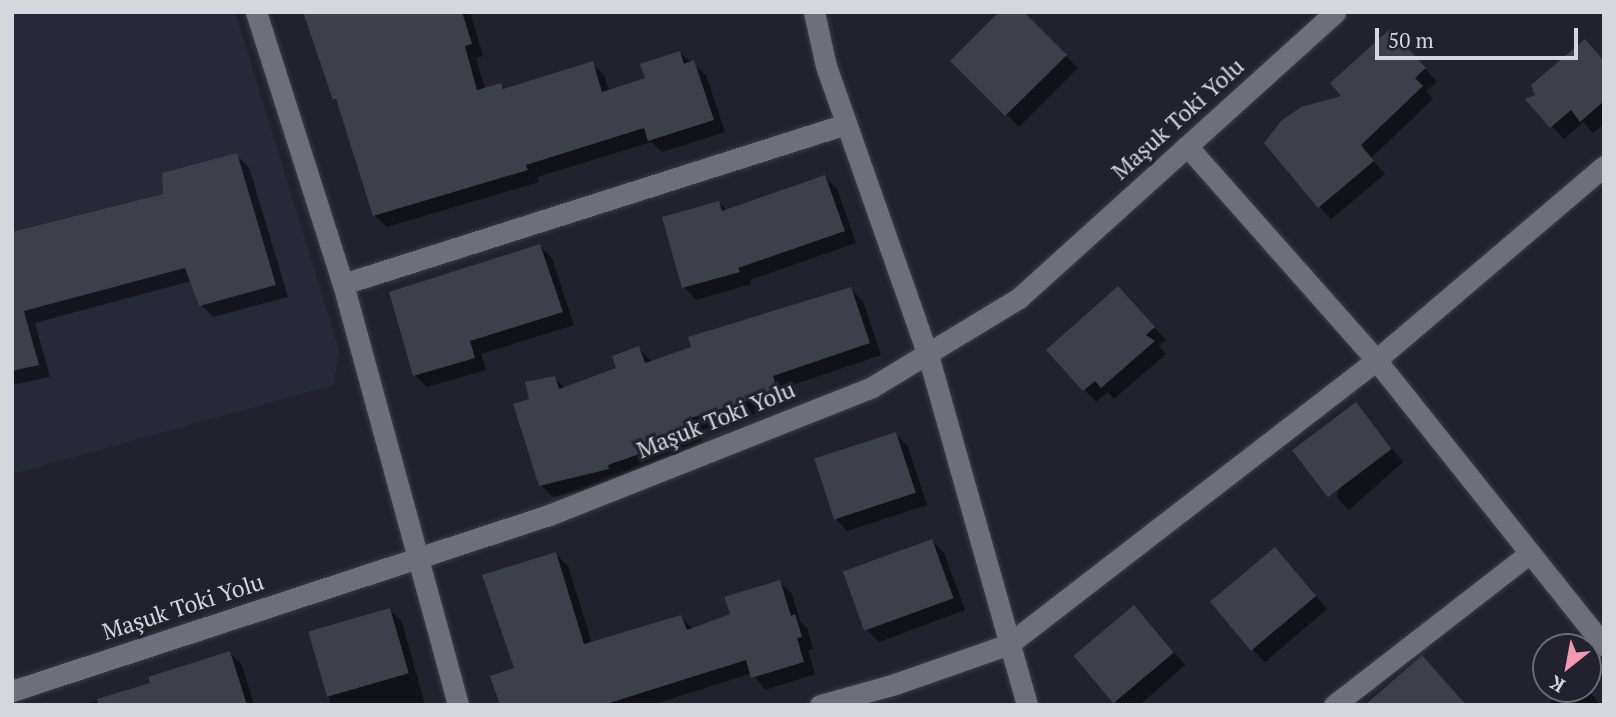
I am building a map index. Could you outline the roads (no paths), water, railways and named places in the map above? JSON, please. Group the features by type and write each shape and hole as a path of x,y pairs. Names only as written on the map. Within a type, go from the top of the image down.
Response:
{"street":[{"path":"256,12 342,284 458,705"},
{"path":"814,12 826,66 928,355 1027,705"},
{"name":"Maşuk Toki Yolu","path":"12,691 549,515 872,387 1019,298 1335,12"},
{"path":"342,284 846,124"},
{"path":"1187,146 1376,360 1604,646"},
{"path":"820,705 895,684 1009,644 1376,360 1604,166"},
{"path":"1334,705 1530,553"}]}
